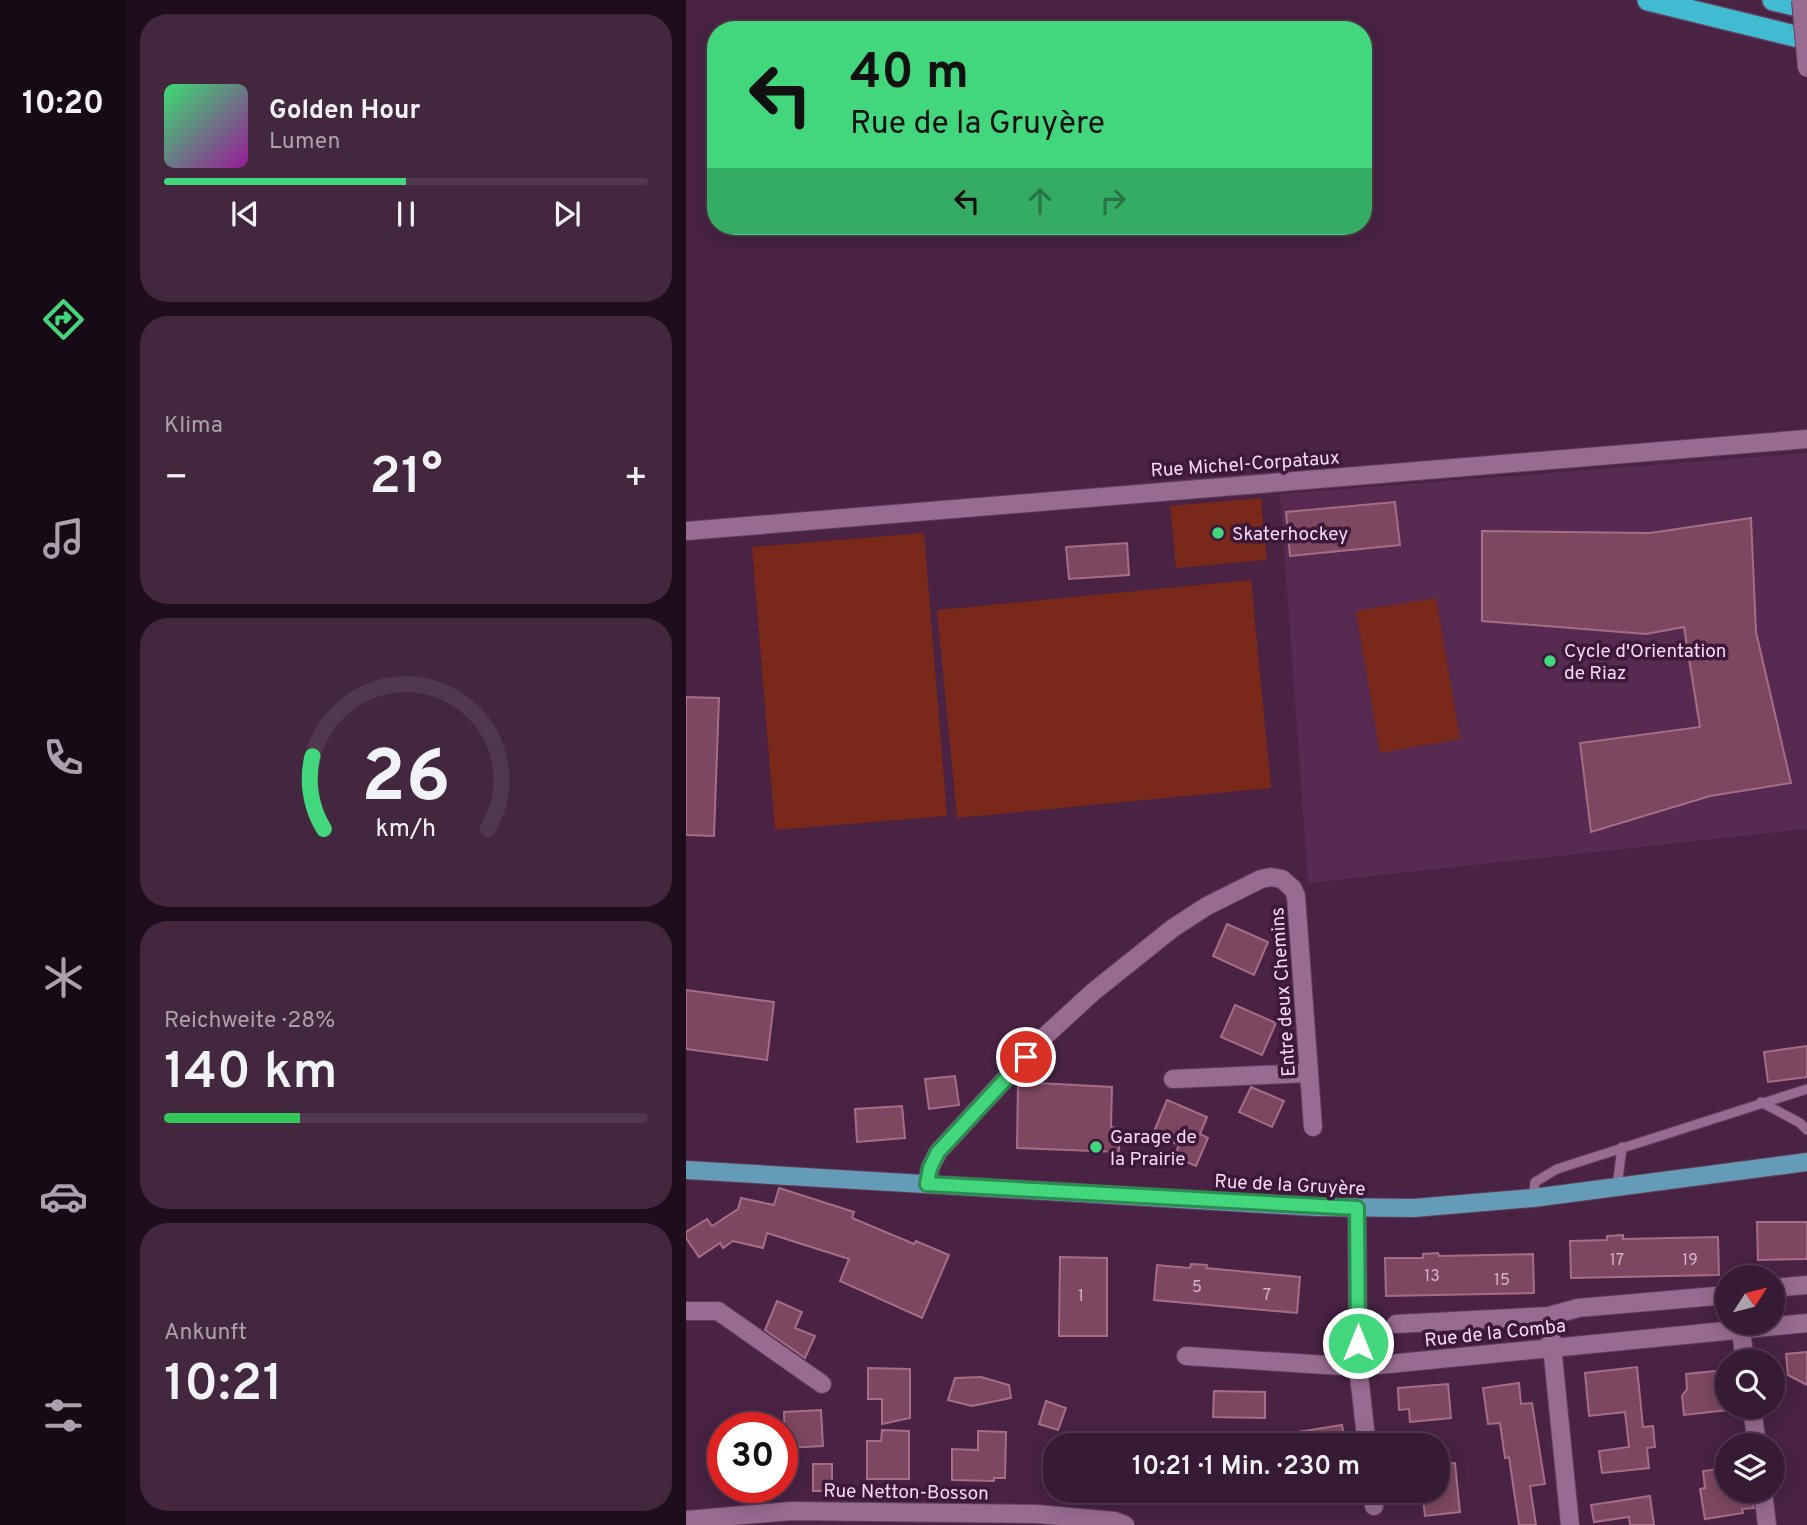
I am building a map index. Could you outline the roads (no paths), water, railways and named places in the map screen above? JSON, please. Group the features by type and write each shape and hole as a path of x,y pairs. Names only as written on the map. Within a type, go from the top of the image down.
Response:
{"highway":[{"path":"1648,0 1807,39"},
{"path":"1773,0 1807,8"}],"main road":[{"name":"Rue de la Gruyère","path":"686,1170 1357,1208 1414,1208 1533,1198 1807,1162"}],"street":[{"path":"1801,0 1807,68"},
{"name":"Rue Michel-Corpataux","path":"686,531 1807,439"},
{"name":"Entre deux Chemins","path":"927,1184 930,1168 938,1152 1043,1038 1093,992 1173,928 1207,906 1261,879 1271,877 1282,880 1293,889 1296,897 1313,1127"},
{"path":"1172,1079 1309,1073"},
{"path":"1357,1208 1358,1367 1366,1433"},
{"path":"1785,1287 1807,1285"},
{"path":"1396,1324 1549,1316 1578,1308 1715,1296"},
{"path":"686,1311 718,1311 822,1384"},
{"path":"1549,1316 1570,1525"},
{"name":"Rue de la Comba","path":"1785,1324 1807,1323"},
{"name":"Rue de la Comba","path":"1186,1356 1358,1367 1553,1348 1715,1328"},
{"path":"1764,1503 1767,1525"},
{"name":"Rue Netton-Bosson","path":"686,1520 791,1511 1037,1514 1115,1521 1125,1525"}],"lane":[{"path":"1533,1198 1535,1182 1545,1174 1807,1089"},
{"path":"1761,1102 1807,1130"},
{"path":"1618,1187 1622,1147"}],"place":[{"name":"Skaterhockey","path":"1218,533"},
{"name":"Cycle d'Orientation de Riaz","path":"1550,661"},
{"name":"Garage de la Prairie","path":"1096,1147"}]}
